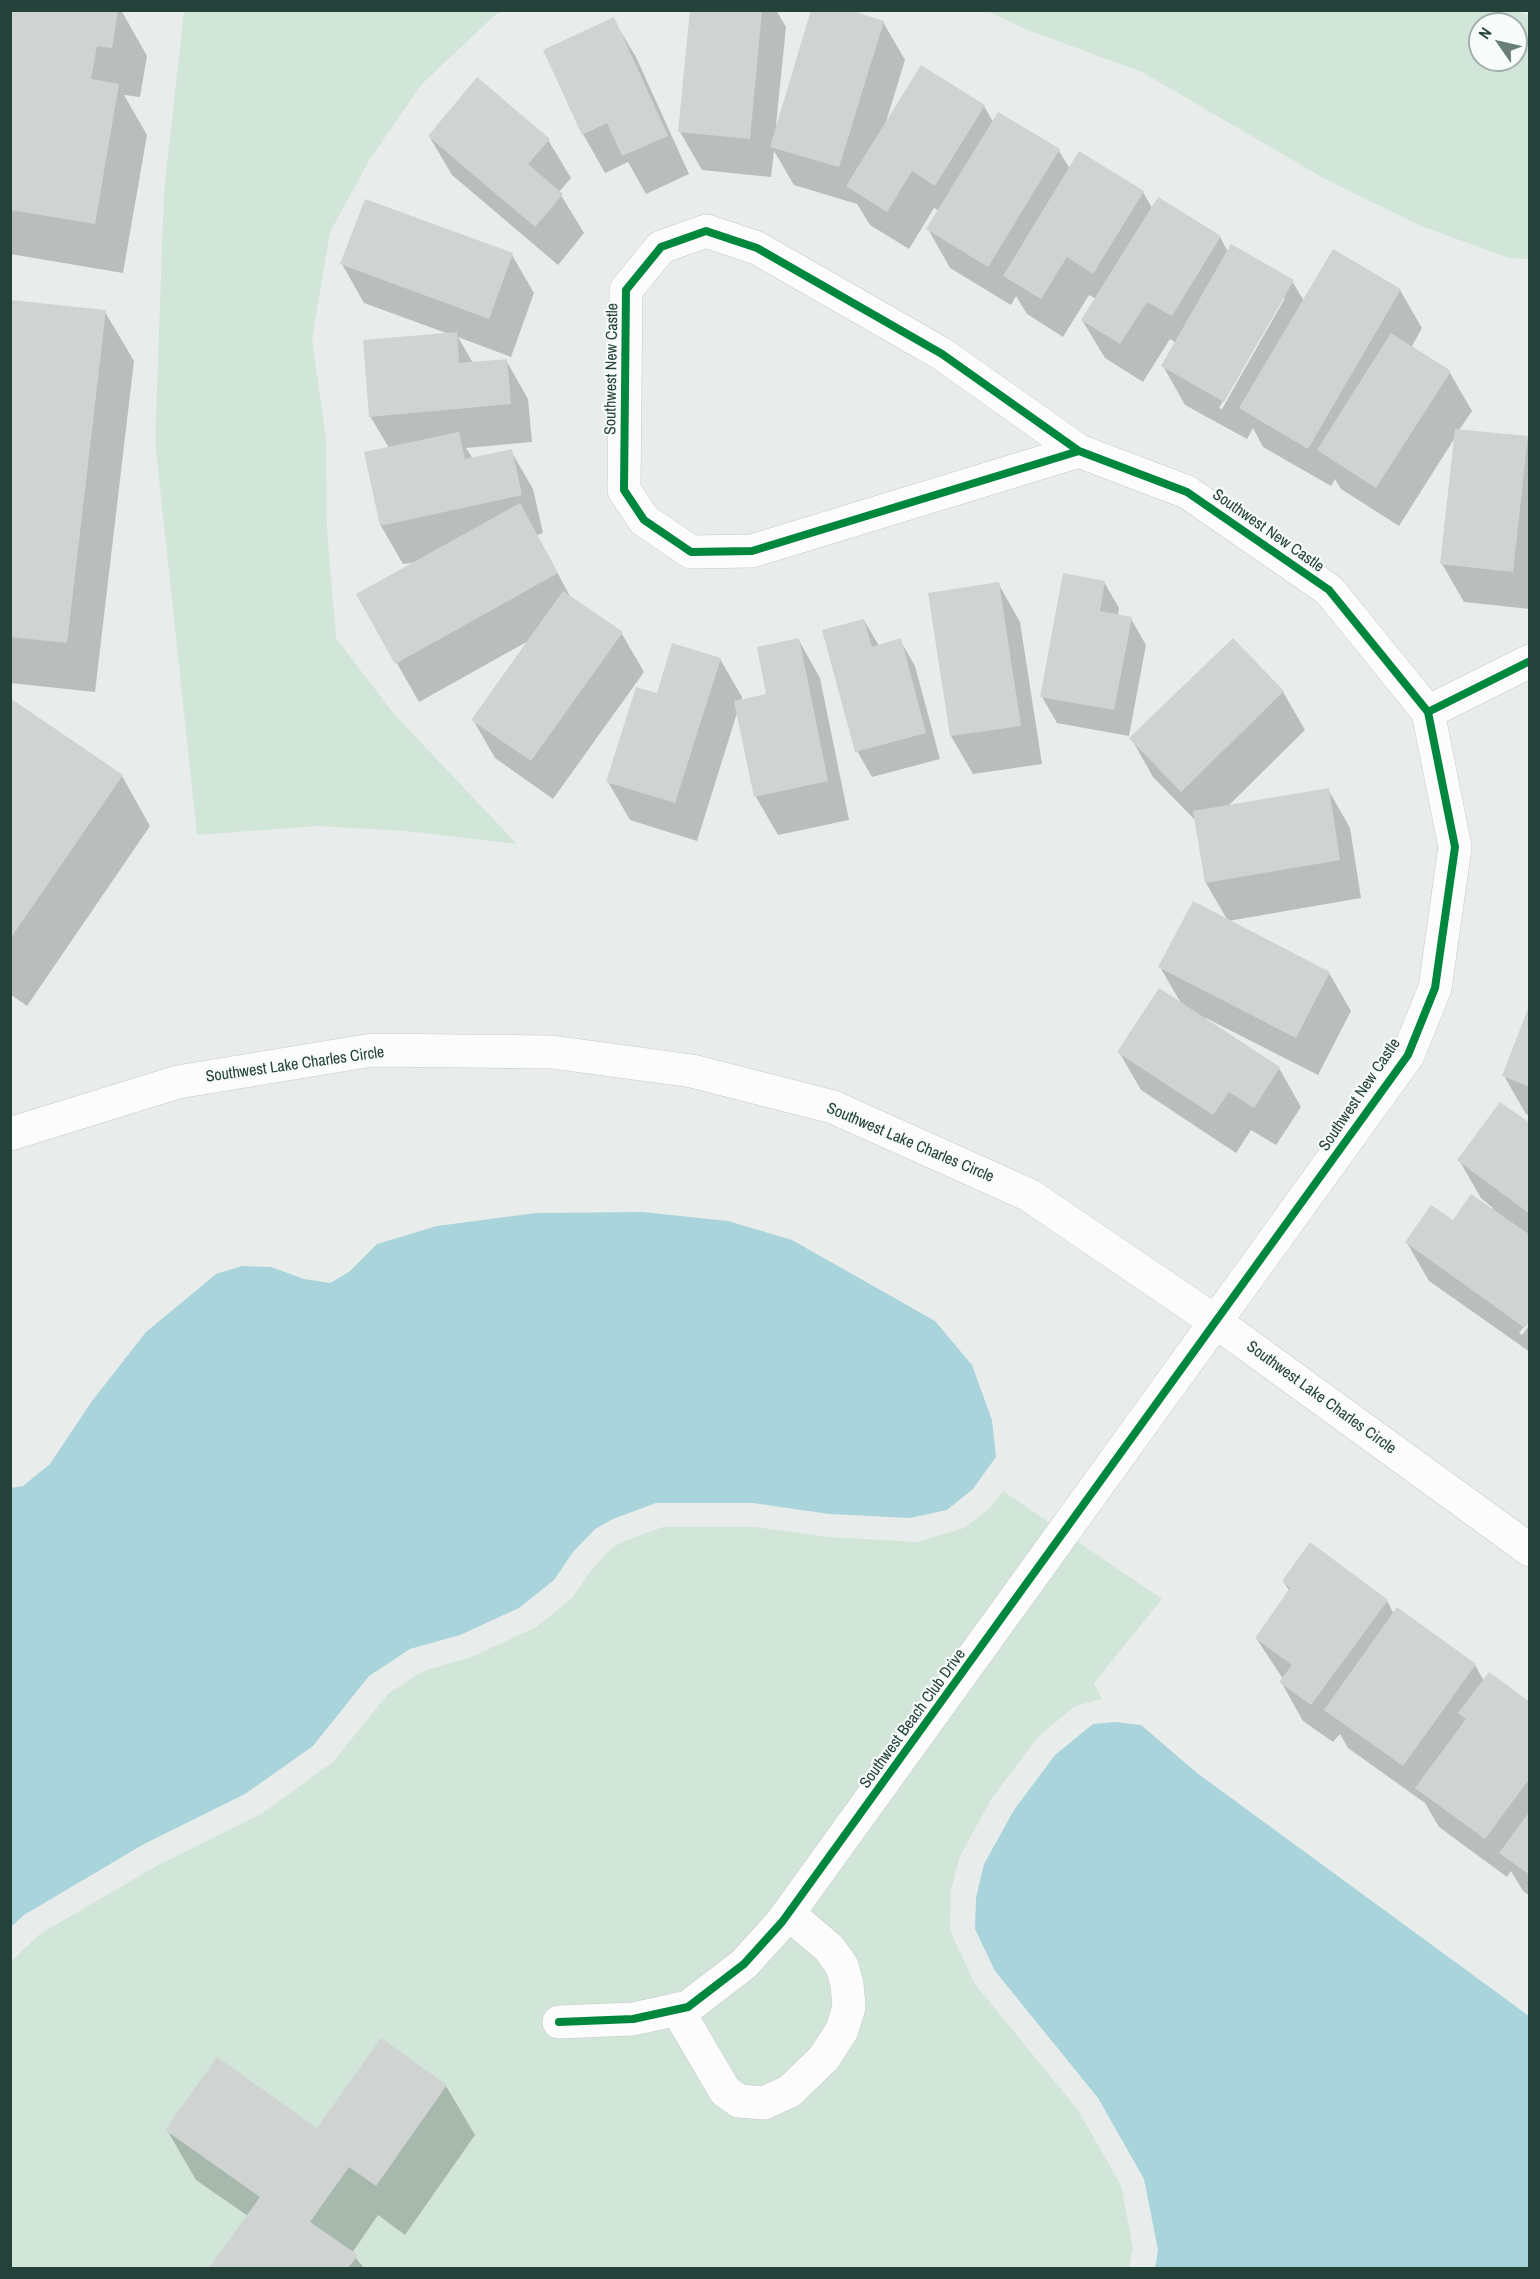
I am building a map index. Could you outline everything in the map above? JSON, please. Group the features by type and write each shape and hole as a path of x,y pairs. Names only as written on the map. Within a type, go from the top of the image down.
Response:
{"street":[{"name":"Southwest New Castle","path":"1079,450 752,551 691,552 644,520 624,490 626,290 661,247 706,231 757,248 942,354 1079,450 1187,492 1329,590 1428,712 1455,847 1435,988 1408,1055 1216,1322"},
{"path":"1428,712 1530,661"},
{"name":"Southwest Lake Charles Circle","path":"10,1134 178,1082 372,1050 552,1052 692,1071 832,1107 1029,1195 1216,1322 1530,1550"},
{"name":"Southwest Beach Club Drive","path":"559,2022 633,2019 688,2007 744,1964 789,1914 1216,1322"},
{"path":"677,2009 724,2091 739,2101 764,2103 790,2091 824,2058 842,2030 849,2007 847,1984 842,1966 829,1948 789,1914"}],"green space":[{"path":"184,11 504,11 495,15 422,84 370,159 330,232 312,338 326,439 327,531 336,638 394,714 517,844 406,831 318,826 197,835 155,441 164,191"},
{"path":"987,11 1517,11 1519,12 1468,12 1468,72 1528,72 1529,16 1529,259 1509,258 1421,226 1325,179 1142,72 1025,29"},
{"path":"1003,1491 1162,1599 1094,1683 1102,1699 1075,1706 1038,1737 992,1798 960,1856 951,1890 950,1926 975,1984 1078,2110 1121,2185 1133,2248 1129,2268 11,2268 11,1961 40,1934 158,1865 261,1814 333,1762 388,1694 423,1671 472,1657 536,1627 571,1599 593,1568 612,1548 624,1541 663,1527 754,1527 830,1537 917,1542 964,1528 990,1508"}],"water":[{"path":"642,1212 728,1221 792,1240 935,1321 972,1365 992,1420 996,1457 973,1489 947,1510 909,1518 829,1514 753,1503 656,1503 613,1519 595,1529 573,1552 554,1580 519,1608 460,1635 410,1649 369,1676 313,1746 245,1794 144,1844 24,1915 11,1927 11,1488 23,1486 50,1464 92,1401 146,1332 216,1274 242,1266 271,1267 304,1279 330,1283 349,1272 377,1244 437,1226 536,1213"},
{"path":"1115,1722 1141,1725 1197,1773 1529,2016 1529,2268 1155,2268 1158,2250 1144,2179 1098,2098 995,1971 975,1929 976,1898 984,1864 1014,1810 1055,1755 1093,1724"}],"building":[{"path":"10,10 118,10 112,48 97,46 91,79 119,84 95,224 10,210"},
{"path":"690,10 762,10 750,139 678,132"},
{"path":"811,10 850,10 884,21 839,167 770,147"},
{"path":"614,17 668,136 622,156 607,123 582,135 543,50"},
{"path":"921,65 985,105 935,186 912,171 887,212 846,186"},
{"path":"477,77 550,139 528,164 563,194 535,227 428,136"},
{"path":"998,112 1060,149 988,267 926,229"},
{"path":"1079,151 1144,191 1093,274 1067,257 1041,299 1003,276"},
{"path":"1158,197 1221,236 1172,316 1147,302 1120,344 1081,320"},
{"path":"365,199 513,253 489,319 340,264"},
{"path":"1231,244 1294,280 1224,402 1161,366"},
{"path":"1333,249 1401,289 1308,449 1239,408"},
{"path":"10,300 106,310 67,643 10,637"},
{"path":"457,332 459,363 507,359 511,404 369,417 363,340"},
{"path":"1391,333 1451,371 1376,488 1317,450"},
{"path":"1455,429 1528,436 1513,572 1440,564"},
{"path":"459,432 465,459 512,449 522,495 380,526 364,452"},
{"path":"520,503 558,573 395,664 356,594"},
{"path":"1063,573 1105,581 1100,611 1132,617 1114,710 1040,697"},
{"path":"999,582 1021,726 950,736 928,593"},
{"path":"563,591 623,632 531,761 471,720"},
{"path":"864,619 872,647 901,638 926,733 855,752 822,630"},
{"path":"799,638 828,781 754,797 734,701 766,694 757,647"},
{"path":"1233,638 1284,691 1181,792 1129,738"},
{"path":"672,643 721,658 675,803 606,782 636,687 657,693"},
{"path":"10,698 123,775 10,939"},
{"path":"1329,788 1340,860 1205,883 1193,811"},
{"path":"1193,901 1330,972 1296,1038 1158,967"},
{"path":"1159,988 1280,1067 1254,1108 1229,1092 1213,1115 1117,1052"},
{"path":"1530,1006 1530,1087 1502,1076"},
{"path":"1500,1102 1530,1123 1530,1214 1457,1160"},
{"path":"1471,1194 1530,1235 1530,1321 1525,1328 1405,1242 1431,1205 1453,1220"},
{"path":"1310,1542 1388,1600 1311,1705 1279,1682 1292,1665 1255,1638 1290,1588 1282,1581"},
{"path":"1397,1607 1476,1664 1403,1766 1324,1710"},
{"path":"1489,1672 1530,1702 1530,1778 1485,1839 1415,1788 1466,1719 1458,1713"},
{"path":"1530,1811 1530,1875 1499,1853"},
{"path":"381,2038 447,2085 376,2186 349,2167 310,2222 358,2255 348,2268 209,2268 260,2197 165,2130 217,2057 317,2128"}],"cycle path":[{"path":"1079,451 752,551 691,552 644,520 624,490 626,290 661,247 706,231 757,248 942,354 1079,451 1187,492 1329,590 1428,712"},
{"path":"559,2022 633,2019 688,2007 744,1964 782,1922 1408,1055 1435,988 1455,847 1428,712 1530,661"}]}
